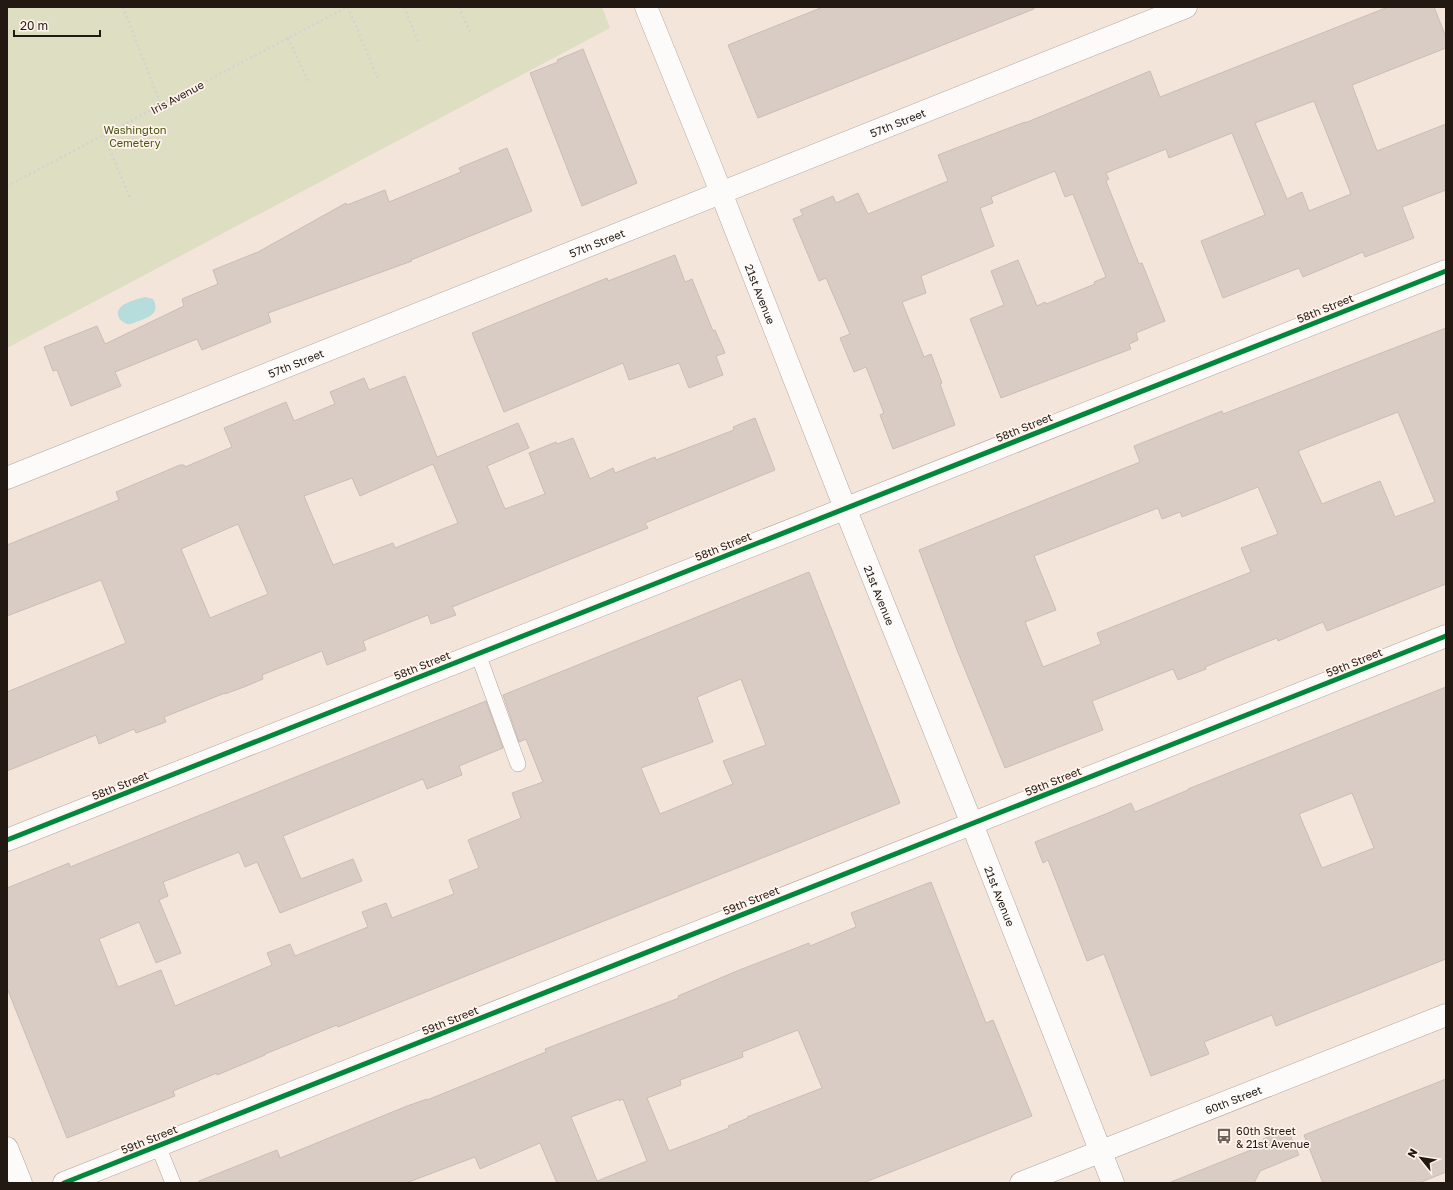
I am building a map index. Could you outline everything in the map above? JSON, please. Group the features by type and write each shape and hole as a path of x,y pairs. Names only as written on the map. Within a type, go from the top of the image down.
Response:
{"street":[{"name":"21st Avenue","path":"646,7 972,824 1113,1183"},
{"name":"57th Street","path":"7,478 1186,7"},
{"name":"58th Street","path":"7,840 1446,271"},
{"name":"59th Street","path":"64,1183 1446,636"},
{"name":"60th Street","path":"1021,1183 1446,1015"},
{"path":"7,1148 21,1183"}],"lane":[{"path":"478,654 518,764"},
{"path":"158,1146 173,1183"}],"path":[{"path":"123,7 161,105"},
{"path":"347,7 378,78"},
{"path":"404,7 418,41"},
{"path":"460,7 470,32"},
{"path":"288,38 309,83"},
{"path":"104,136 130,198"}],"green space":[{"name":"Washington Cemetery","path":"7,7 602,7 610,28 7,348"}],"water":[{"path":"145,297 153,299 156,308 153,314 147,318 130,324 126,324 119,318 119,309 122,306 131,301"}],"building":[{"path":"823,7 1034,7 1034,9 758,118 728,45"},
{"path":"1388,7 1434,7 1446,37 1446,48 1352,85 1377,151 1446,124 1446,190 1402,207 1414,238 1365,257 1363,252 1303,277 1299,268 1223,298 1201,241 1265,215 1232,133 1169,158 1166,149 1106,173 1109,179 1106,181 1139,264 1142,263 1165,321 1136,333 1138,340 1129,344 1131,349 1001,398 970,319 1004,305 991,271 1018,260 1037,306 1045,302 1046,304 1095,284 1094,282 1106,277 1073,194 1065,197 1055,171 991,197 993,203 980,208 994,246 921,276 926,293 902,302 924,357 931,354 955,425 893,449 880,415 884,413 866,367 854,372 840,338 850,334 826,278 819,281 793,219 803,215 800,210 833,196 836,203 858,193 868,214 948,181 938,155 1025,123 1150,71 1160,97","holes":["1314,101 1351,194 1309,211 1302,192 1287,199 1255,123"]},
{"path":"583,49 637,183 582,206 530,73 558,62 557,60"},
{"path":"507,148 532,211 411,260 412,261 268,313 271,322 202,350 197,339 115,372 121,386 71,406 57,370 53,371 44,347 97,326 105,344 184,306 182,299 218,284 213,270 258,252 346,203 347,205 385,190 389,202 461,172 459,168"},
{"path":"675,255 685,282 692,279 713,331 715,330 725,353 716,356 723,375 689,388 679,363 629,380 623,363 504,412 472,333 607,278 608,281"},
{"path":"1446,328 1446,584 1327,631 1323,622 1278,641 1277,638 1229,657 1205,667 1206,669 1178,680 1173,669 1092,701 1103,730 1005,768 957,650 919,550 1140,462 1134,446 1222,411 1223,414","holes":["1398,412 1435,502 1395,517 1380,481 1322,504 1298,451","1258,487 1278,534 1241,548 1251,572 1097,633 1101,644 1043,667 1025,622 1056,610 1034,556 1158,508 1162,519 1180,512 1182,517"]},
{"path":"405,376 437,457 518,423 529,448 487,466 505,509 545,494 529,453 556,442 557,444 573,438 590,479 613,468 615,473 655,457 656,460 734,430 733,427 755,418 775,470 645,523 648,528 452,607 456,615 431,624 428,615 363,641 366,650 327,665 322,651 262,675 263,679 244,687 164,717 166,722 136,733 134,729 99,744 96,735 7,771 7,692 126,643 101,580 7,616 7,545 119,500 116,492 180,465 184,465 185,467 232,447 224,428 286,402 294,421 335,404 330,392 364,378 369,390","holes":["433,464 458,523 395,548 393,543 333,565 304,496 352,478 360,496","238,524 268,594 210,618 181,549"]},
{"path":"809,572 900,803 338,1027 337,1025 217,1075 217,1073 173,1091 175,1096 67,1138 7,988 7,888 69,863 70,867 486,701 503,748 459,766 462,775 427,789 423,779 283,836 301,879 353,859 362,881 280,913 257,862 245,867 239,852 163,882 168,896 159,900 181,953 156,963 139,922 99,939 118,987 161,970 175,1006 272,965 267,953 290,944 295,956 368,927 362,912 386,903 392,918 454,894 449,880 479,868 468,840 521,818 512,793 543,782 526,739 519,742 503,695","holes":["741,679 766,745 723,761 733,784 660,814 641,768 713,742 697,697"]},
{"path":"1446,687 1446,959 1276,1026 1272,1015 1204,1042 1209,1054 1151,1076 1104,954 1087,961 1048,860 1043,863 1035,842 1131,803 1135,812 1188,789","holes":["1352,793 1374,848 1322,868 1299,814"]},
{"path":"931,882 986,1023 993,1020 1032,1116 863,1183 557,1183 540,1143 480,1169 475,1157 406,1183 199,1183 199,1181 277,1150 280,1158 407,1106 427,1100 546,1052 545,1049 679,998 678,996 737,971 809,943 810,946 856,927 851,913","holes":["798,1030 822,1088 747,1117 748,1118 728,1126 729,1128 669,1151 647,1098 681,1085 680,1080 743,1057 742,1052","619,1099 619,1101 623,1099 647,1161 597,1181 571,1117"]},
{"path":"1446,1079 1446,1172 1419,1183 1323,1183 1304,1135"},
{"path":"1287,1128 1299,1155 1260,1171 1254,1183 1171,1183 1266,1144 1263,1139"}],"cycle path":[{"path":"7,840 1446,271"},
{"path":"64,1183 1446,636"}],"place":[{"name":"60th Street & 21st Avenue","path":"1224,1136"}]}
